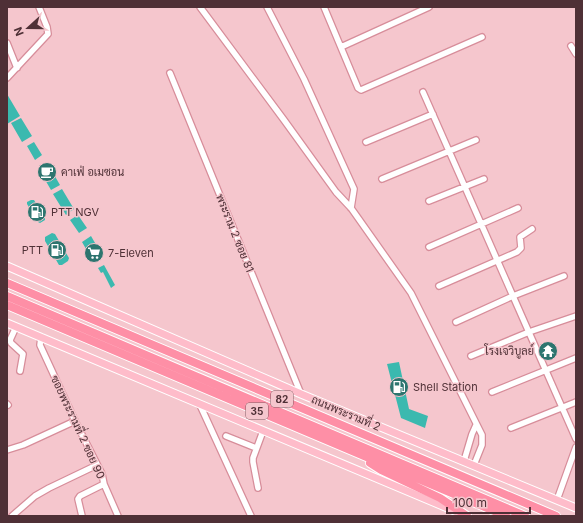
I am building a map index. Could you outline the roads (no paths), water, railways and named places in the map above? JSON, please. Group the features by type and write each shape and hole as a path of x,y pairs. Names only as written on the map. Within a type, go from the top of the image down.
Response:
{"highway":[{"name":"ถนนพระรามที่ 2","path":"7,283 556,516"},
{"name":"82","path":"7,296 525,516"},
{"name":"35","path":"7,305 506,516"},
{"path":"351,450 381,470 440,498 467,516"}],"main road":[{"name":"ถนนพระรามที่ 2","path":"7,266 301,394 576,508"},
{"name":"35","path":"7,323 467,516"}],"street":[{"path":"7,78 48,34 39,7"},
{"path":"200,7 336,192 351,208 411,293 476,426 482,435 482,445 474,465"},
{"path":"268,7 304,79 354,189 351,208"},
{"path":"324,7 360,90 364,90 482,37"},
{"path":"341,47 429,7"},
{"path":"7,43 17,68"},
{"path":"571,46 576,54"},
{"name":"พระราม 2 ซอย 81","path":"170,72 301,394"},
{"path":"423,92 576,440"},
{"path":"366,142 433,114"},
{"path":"382,179 476,140"},
{"path":"429,201 484,179"},
{"path":"429,247 518,208"},
{"path":"440,286 519,250 521,247 520,237 532,230"},
{"path":"456,322 513,296 564,276"},
{"path":"471,356 529,332 576,316"},
{"path":"16,327 10,340 11,343 23,354 20,371"},
{"name":"ซอยพระรามที่ 2 ซอย 90","path":"41,337 40,344 75,421 102,474 104,484 118,516"},
{"path":"492,392 576,358"},
{"path":"511,428 576,402"},
{"path":"200,405 251,516"},
{"path":"7,450 23,445 75,421"},
{"path":"464,461 476,426"},
{"path":"258,488 252,462 263,431"},
{"path":"226,436 256,448"},
{"path":"557,500 576,448"},
{"path":"12,516 48,488 97,465"},
{"path":"82,516 78,503 80,496 104,484"}],"place":[{"name":"คาเฟ่ อเมซอน","path":"47,172"},
{"name":"PTT NGV","path":"37,212"},
{"name":"PTT","path":"57,250"},
{"name":"7-Eleven","path":"94,253"},
{"name":"โรงเจวิบูลย์","path":"548,351"},
{"name":"Shell Station","path":"399,387"}]}
